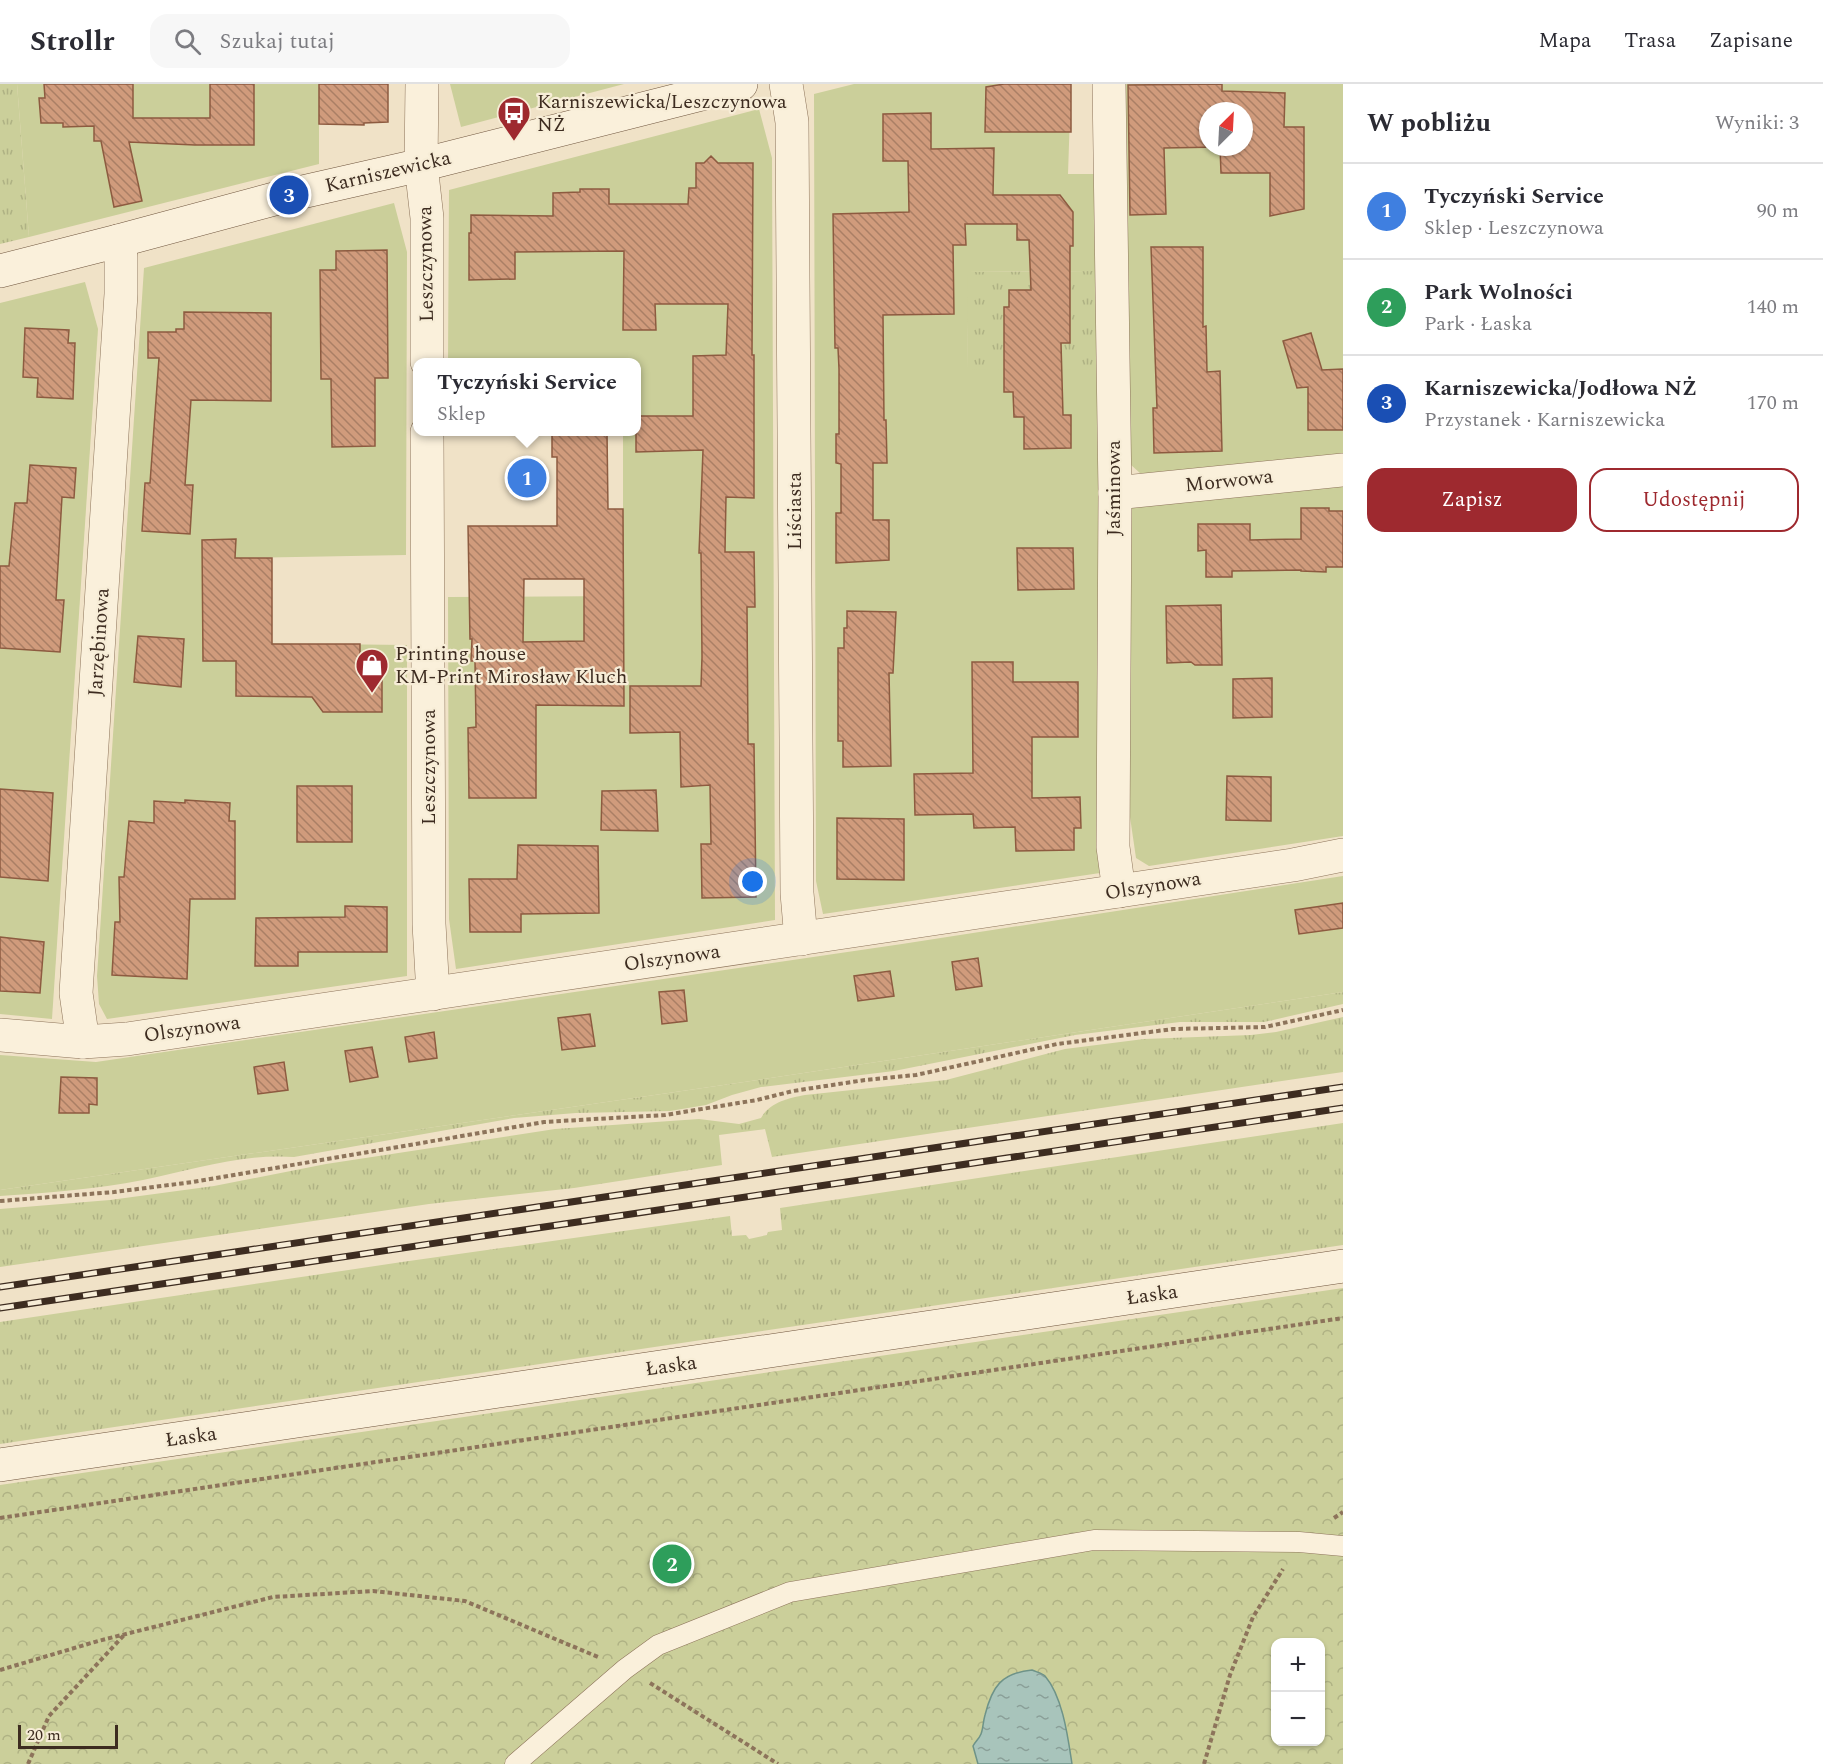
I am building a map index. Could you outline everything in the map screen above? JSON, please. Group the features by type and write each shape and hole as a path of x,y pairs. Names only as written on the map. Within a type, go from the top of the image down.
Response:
{"street":[{"name":"Leszczynowa","path":"422,84 421,165 427,218 427,358"},
{"name":"Karniszewicka","path":"0,270 289,195 421,165 741,84"},
{"name":"Liściasta","path":"786,84 792,122 797,893 801,939"},
{"name":"Jaśminowa","path":"1109,84 1115,493 1113,847 1119,891"},
{"name":"Jarzębinowa","path":"83,1042 76,993 121,294 121,257 118,241"},
{"name":"Leszczynowa","path":"428,436 429,924 433,994"},
{"name":"Morwowa","path":"1115,493 1343,470"},
{"name":"Olszynowa","path":"0,1035 83,1042 127,1039 1293,865 1343,855"},
{"name":"Łaska","path":"0,1465 1343,1266"}],"lane":[{"path":"515,1764 625,1668 658,1645 790,1592 1094,1540 1299,1542 1343,1545"}],"path":[{"path":"0,1201 114,1192 193,1182 544,1122 665,1115 757,1100 793,1090 916,1076 1057,1044 1173,1029 1265,1027 1343,1010"},
{"path":"0,1518 1343,1318"},
{"path":"1204,1764 1230,1675 1252,1617 1299,1542"},
{"path":"0,1670 126,1634 273,1597 373,1591 465,1601 625,1668 778,1764"},
{"path":"28,1764 49,1716 126,1634"}],"green space":[{"path":"0,84 17,84 29,237 0,244"},
{"path":"17,84 319,84 319,164 29,237"},
{"path":"450,84 624,84 461,127"},
{"path":"854,84 1071,84 1068,174 1096,174 1097,271 967,272 968,369 1098,370 1100,873 823,914 816,881 814,94"},
{"path":"1124,84 1343,84 1343,454 1141,474 1130,464"},
{"path":"759,109 772,158 775,920 456,969 449,919 448,597 623,596 623,436 641,436 641,358 448,358 449,190"},
{"path":"394,203 407,252 406,555 235,558 236,643 407,645 407,976 107,1019 99,1004 97,976 144,268"},
{"path":"1097,271 1098,370 968,370 966,272"},
{"path":"85,282 98,329 52,1019 0,1014 0,303"},
{"path":"1343,486 1343,836 1149,866 1136,858 1130,817 1127,506"},
{"path":"1343,876 1343,992 0,1190 0,1055 96,1062 902,944"},
{"path":"1343,992 1343,1004 1264,1022 1180,1022 1075,1035 894,1071 761,1087 706,1105 670,1111 576,1113 514,1118 294,1157 275,1156 237,1160 108,1186 0,1196 0,1190"},
{"path":"1343,1017 1343,1072 772,1157 765,1129 719,1135 722,1165 574,1188 429,1204 0,1267 0,1209 110,1200 214,1186 326,1164 555,1129 699,1119 739,1124 761,1118 769,1108 780,1102 805,1095 946,1080 1065,1049 1144,1039 1251,1035 1276,1032"},
{"path":"1343,1123 1343,1245 0,1444 0,1322 730,1216 732,1236 746,1235 749,1239 782,1230 780,1208"},
{"path":"1343,1288 1343,1764 0,1764 0,1485"}],"water":[{"path":"1032,1670 1045,1676 1056,1695 1064,1718 1072,1764 978,1764 973,1746 981,1734 988,1705 995,1689 1005,1678"}],"building":[{"path":"44,84 133,84 133,118 210,118 210,84 254,84 254,145 129,142 142,201 114,207 101,141 94,141 94,126 63,127 63,123 41,123 39,98 45,98"},
{"path":"319,84 388,84 388,122 364,123 364,125 319,124"},
{"path":"1004,84 1071,84 1071,132 985,132 986,87"},
{"path":"1222,84 1222,91 1285,93 1284,127 1304,127 1304,209 1270,216 1270,173 1221,173 1220,156 1253,156 1253,102 1199,102 1199,147 1164,148 1166,214 1130,215 1128,85"},
{"path":"931,113 931,149 994,148 993,195 1060,195 1073,212 1073,246 1070,246 1070,343 1061,343 1063,415 1071,415 1071,448 1024,449 1024,417 1014,417 1013,392 1004,392 1004,307 1009,307 1009,290 1031,290 1029,240 1017,240 1017,224 965,224 966,245 953,245 954,314 883,315 884,420 886,420 887,463 873,463 873,520 889,520 889,560 836,563 836,513 841,513 841,464 836,463 836,434 839,434 839,369 838,348 835,348 833,214 909,212 908,161 883,161 883,114"},
{"path":"711,156 718,163 753,163 754,498 726,497 725,552 754,552 755,607 747,607 748,744 754,744 756,897 702,898 701,844 711,844 710,785 681,787 680,732 630,733 630,686 701,686 702,657 701,553 699,553 703,450 636,452 636,436 641,436 641,416 693,416 693,356 726,355 728,304 655,304 656,330 623,330 624,251 515,252 515,279 469,280 471,215 553,216 553,193 580,192 580,189 609,189 609,204 688,204 689,188 696,188 696,163 704,163"},
{"path":"1151,247 1203,247 1203,327 1206,326 1207,372 1220,371 1222,451 1154,453 1153,408 1157,408"},
{"path":"387,250 388,378 375,378 375,446 332,447 331,379 321,379 320,270 336,270 336,251"},
{"path":"184,312 271,313 271,401 191,400 185,485 193,485 190,534 142,531 145,483 150,483 159,358 148,358 148,332 176,332 176,329 184,329"},
{"path":"25,328 69,330 68,343 75,343 73,399 37,397 38,378 23,377"},
{"path":"1311,333 1322,370 1343,369 1343,430 1308,430 1308,387 1297,388 1283,341"},
{"path":"552,436 607,436 608,509 623,509 624,706 536,705 536,798 469,798 468,728 476,727 475,661 471,661 472,639 470,639 468,526 557,526 557,457 552,457","holes":["524,579 584,579 584,641 523,642"]},
{"path":"30,465 76,468 74,498 62,497 56,600 64,600 60,652 0,648 0,566 9,566 15,503 27,503"},
{"path":"1301,508 1329,508 1329,511 1343,511 1343,567 1326,567 1326,572 1232,571 1232,577 1206,577 1206,550 1198,551 1198,524 1250,524 1250,540 1301,539"},
{"path":"236,539 235,558 272,558 272,644 360,644 360,664 382,664 382,712 323,712 312,697 236,696 236,661 203,661 202,540"},
{"path":"1017,548 1073,548 1074,589 1018,590"},
{"path":"1221,605 1222,665 1195,665 1191,662 1167,663 1166,606"},
{"path":"847,611 896,612 893,673 889,673 891,766 843,767 843,741 838,741 838,648 844,648"},
{"path":"138,636 184,639 181,687 134,682"},
{"path":"972,662 1013,662 1013,682 1078,682 1078,737 1032,737 1032,798 1080,797 1081,828 1074,828 1074,850 1016,851 1015,827 974,828 973,814 915,815 914,774 973,773"},
{"path":"1272,678 1272,717 1233,718 1233,679"},
{"path":"1227,776 1271,777 1271,821 1226,820"},
{"path":"297,786 352,786 352,842 297,842"},
{"path":"0,789 53,793 48,881 0,877"},
{"path":"656,790 658,831 601,830 602,791"},
{"path":"185,800 230,803 229,821 235,821 235,899 190,899 187,979 112,975 115,922 120,922 119,877 124,877 129,821 154,823 154,801 185,803"},
{"path":"837,818 904,819 904,880 837,879"},
{"path":"518,845 598,846 599,913 521,914 521,932 470,932 469,879 517,879"},
{"path":"1343,903 1343,928 1299,934 1295,910"},
{"path":"345,906 387,907 387,952 298,952 298,966 255,966 256,918 345,917"},
{"path":"0,937 44,942 40,993 0,991"},
{"path":"978,958 982,986 956,990 952,962"},
{"path":"890,971 894,996 858,1001 854,976"},
{"path":"684,990 687,1021 662,1024 659,992"},
{"path":"590,1014 595,1046 562,1050 558,1018"},
{"path":"434,1032 437,1058 409,1062 405,1037"},
{"path":"372,1047 378,1077 350,1082 345,1051"},
{"path":"284,1062 288,1090 258,1094 254,1067"},
{"path":"61,1077 97,1078 97,1105 89,1104 89,1113 59,1113"}],"railway":[{"path":"0,1287 1343,1087"},
{"path":"0,1308 1343,1108"}],"place":[{"name":"Karniszewicka/Leszczynowa NŻ","path":"514,142"},
{"name":"Karniszewicka/Jodłowa NŻ","path":"289,195"},
{"name":"Tyczyński Service","path":"527,478"},
{"name":"Printing house KM-Print Mirosław Kluch","path":"372,694"},
{"name":"Park Wolności","path":"672,1564"}]}
